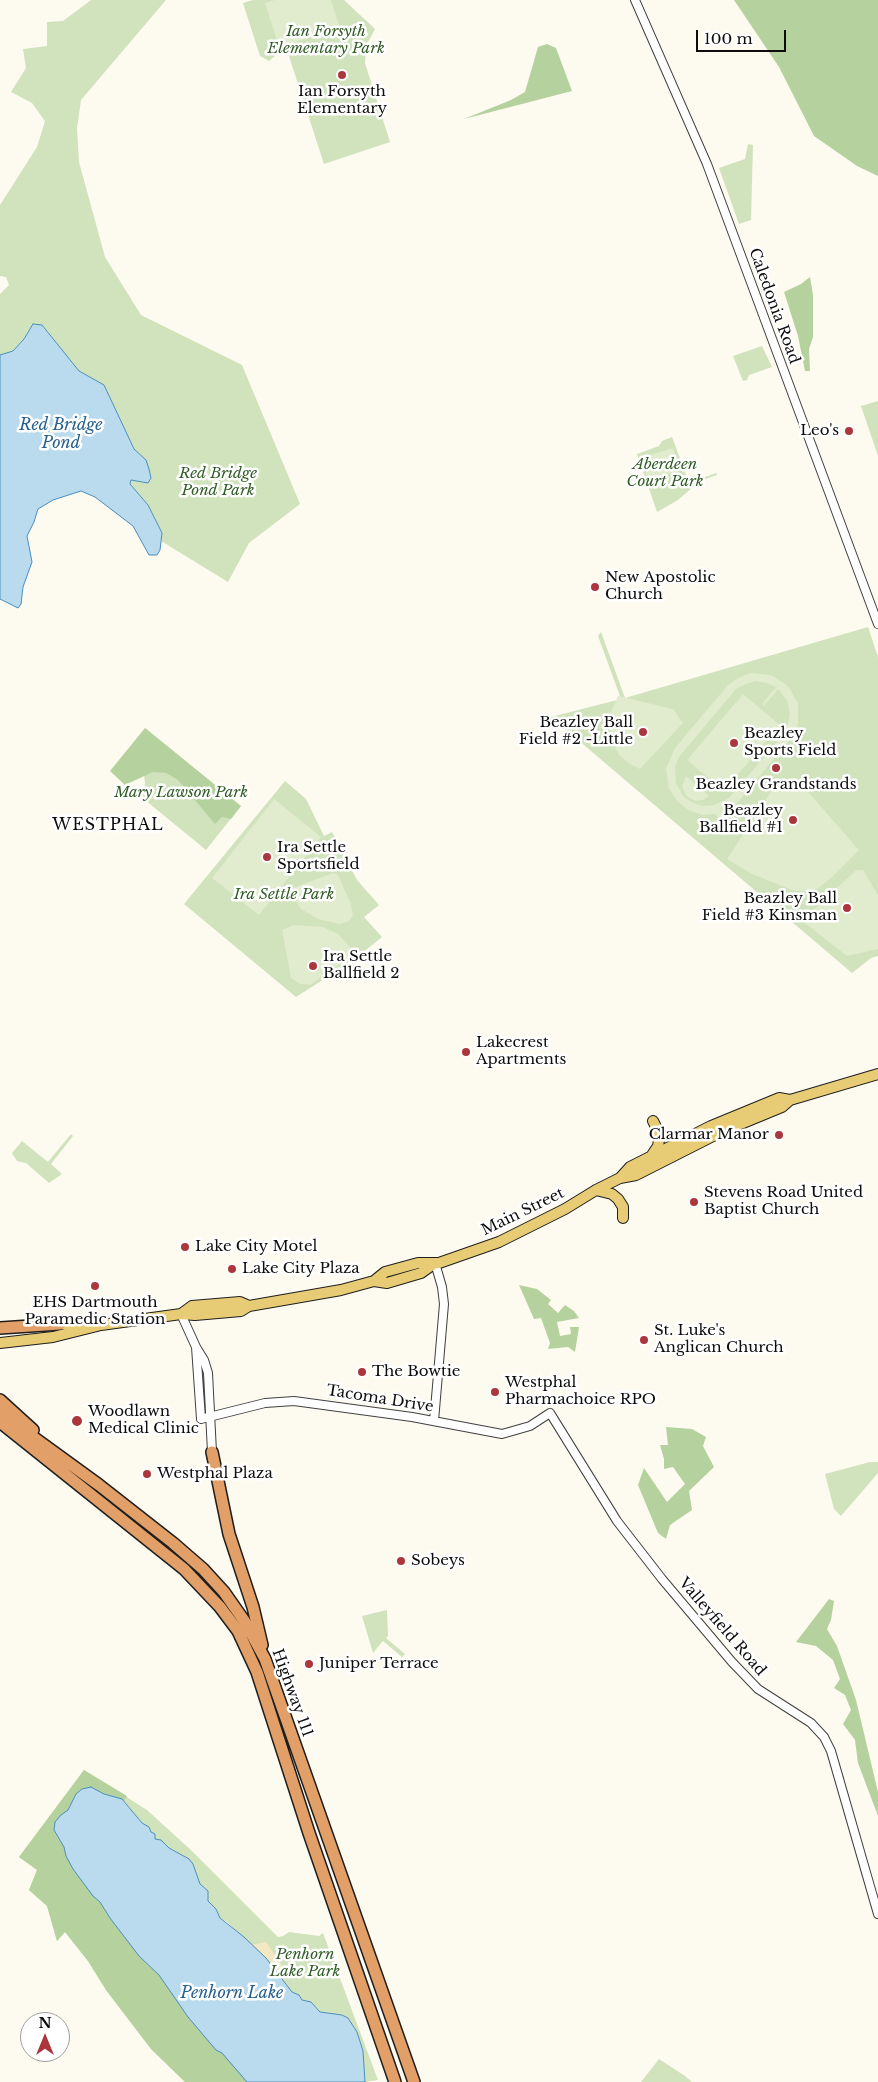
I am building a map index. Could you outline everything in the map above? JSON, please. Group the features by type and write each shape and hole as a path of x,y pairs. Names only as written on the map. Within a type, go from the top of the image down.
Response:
{"highway":[{"path":"0,1328 60,1324"},
{"path":"0,1400 99,1485"},
{"name":"Highway 111","path":"0,1413 99,1485 203,1569 235,1607 253,1635 265,1659 414,2082"},
{"name":"Highway 111","path":"0,1422 184,1569 220,1607 238,1631 257,1672 309,1833 395,2082"},
{"path":"0,1429 28,1446"},
{"path":"212,1452 226,1523 253,1607 265,1659"}],"main road":[{"name":"Main Street","path":"0,1343 53,1337 100,1325 181,1314 195,1315 240,1311 249,1306 341,1290 374,1281 385,1272 418,1263 435,1263 456,1258 509,1237 565,1209 620,1178 636,1175 719,1133 782,1107 790,1100 878,1074"},
{"name":"Main Street","path":"620,1178 630,1167 741,1112 779,1098 790,1100"},
{"path":"651,1156 658,1146 659,1140 658,1131 653,1121"},
{"path":"596,1190 612,1194 618,1199 622,1204 623,1218"},
{"name":"Main Street","path":"0,1322 100,1325"}],"street":[{"name":"Caledonia Road","path":"635,0 707,164 878,624"},
{"path":"434,1421 444,1304 435,1263"},
{"path":"181,1314 204,1360 208,1373 212,1452"},
{"name":"Tacoma Drive","path":"196,1347 201,1418 265,1403 289,1400 434,1421 476,1431 502,1434 523,1429 550,1413"},
{"name":"Valleyfield Road","path":"550,1413 617,1521 662,1579 732,1662 758,1689 811,1723 824,1737 831,1751 878,1914"}],"green space":[{"name":"Red Bridge Pond Park","path":"91,0 166,0 81,100 77,128 79,162 105,257 141,315 242,365 300,504 249,543 228,582 161,541 162,533 148,505 130,484 131,480 135,481 146,460 134,449 104,385 79,371 41,325 33,324 24,339 13,351 0,355 0,294 9,285 6,277 0,276 0,205 37,147 45,121 32,103 11,92 26,68 23,49 47,46 47,22 63,21"},
{"name":"Ian Forsyth Elementary Park","path":"253,0 344,0 375,29 366,46 365,63 390,142 324,164 286,47 269,61 260,56 243,3"},
{"path":"275,0 331,0 340,28 279,47 265,3"},
{"path":"734,0 878,0 878,176 857,166 814,136 779,67"},
{"path":"547,44 556,48 572,91 464,119 511,100 525,92 538,47"},
{"path":"748,144 753,145 751,220 739,224 719,168 745,159"},
{"path":"810,277 813,295 813,337 809,349 810,371 805,371 798,336 784,292 801,284"},
{"path":"762,346 772,367 749,375 747,380 743,381 733,356"},
{"path":"878,401 878,456 861,406"},
{"name":"Aberdeen Court Park","path":"672,437 689,483 716,473 717,475 700,481 678,500 657,512 637,454 659,446 662,441"},
{"path":"673,448 680,470 648,480 641,458"},
{"path":"868,627 878,657 878,956 871,958 852,973 551,717 621,699 598,636 601,632 625,698"},
{"path":"750,673 771,675 788,686 798,703 798,724 789,741 722,821 715,814 702,815 688,810 677,801 669,789 666,768 675,748 727,686 738,678","holes":["756,681 776,687 762,704 764,706 778,689 787,700 790,715 786,731 729,798 714,805 703,806 693,803 684,797 676,783 675,767 679,757 736,689"]},
{"name":"Beazley Sports Field","path":"743,694 780,725 724,791 687,760"},
{"name":"Beazley Ball Field #2 -Little","path":"618,696 673,709 683,723 640,769 619,755 611,740 610,714"},
{"name":"Mary Lawson Park","path":"145,728 241,806 206,850 139,795 144,790 145,783"},
{"path":"145,728 241,806 231,819 222,817 215,824 178,780 166,773 153,772 125,785 110,771"},
{"path":"686,776 709,796 703,800 696,801 686,796 682,786"},
{"name":"Beazley Ballfield #1","path":"796,778 859,850 830,879 817,889 805,892 792,890 752,874 727,859 773,789 787,779"},
{"name":"Ira Settle Park","path":"285,781 306,799 324,836 332,832 357,880 379,905 364,917 382,937 351,962 296,997 184,904"},
{"name":"Ira Settle Sportsfield","path":"274,799 321,837 259,915 212,878"},
{"name":"Beazley Ball Field #3 Kinsman","path":"856,870 863,870 878,895 878,949 847,956 802,921"},
{"path":"333,873 338,875 351,904 353,916 348,922 339,924 318,919 301,909 295,900 293,888"},
{"name":"Ira Settle Ballfield 2","path":"293,925 323,927 338,934 356,953 310,985 300,984 291,978 282,930"},
{"path":"71,1134 73,1136 51,1164 62,1174 49,1183 26,1163 17,1161 12,1153 22,1141 48,1162"},
{"path":"519,1285 537,1289 551,1300 548,1304 558,1313 565,1305 574,1311 579,1318 557,1322 560,1336 571,1334 570,1327 579,1327 575,1352 568,1347 548,1349 550,1343 541,1318 534,1319"},
{"path":"666,1427 692,1429 706,1437 703,1446 714,1467 689,1491 692,1510 670,1525 666,1539 658,1533 638,1485 644,1468 667,1502 685,1484 673,1467 664,1469 664,1459 660,1445 668,1445"},
{"path":"870,1462 878,1462 878,1473 841,1516 834,1509 825,1474"},
{"path":"829,1599 834,1601 831,1620 827,1629 837,1646 856,1700 878,1792 878,1816 858,1763 855,1740 843,1724 851,1710 845,1695 834,1688 840,1679 833,1660 816,1646 796,1642"},
{"path":"387,1610 388,1636 386,1638 405,1654 402,1657 383,1641 373,1653 362,1616"},
{"name":"Penhorn Lake Park","path":"84,1770 147,1810 193,1852 278,1937 289,1932 319,1936 323,1933 378,2080 365,2082 363,2051 357,2032 348,2018 342,2015 320,2012 311,2002 302,2000 299,1995 292,1992 251,1945 227,1922 220,1918 216,1909 208,1901 208,1893 200,1884 193,1864 187,1858 169,1848 162,1841 155,1839 155,1834 142,1823 124,1801 74,1796 247,2082 185,2082 151,2049 65,1932 57,1941 47,1906 29,1890 37,1870 19,1857"},
{"name":"Penhorn Lake Park","path":"84,1770 127,1796 124,1801 91,1787 78,1792 68,1810 61,1815 55,1825 56,1834 64,1847 66,1856 93,1896 100,1902 143,1960 159,1975 188,2017 216,2050 222,2053 242,2074 247,2082 185,2082 151,2049 65,1932 57,1941 47,1906 29,1890 37,1870 19,1857"},
{"path":"659,2059 685,2076 692,2082 641,2082"}],"sand":[{"path":"266,1942 286,1971 280,1977 268,1960 251,1945"}],"water":[{"name":"Red Bridge Pond","path":"33,324 42,325 79,371 104,385 134,449 146,460 149,469 151,478 148,483 131,480 130,484 148,505 162,533 160,550 157,555 149,555 133,526 95,497 81,491 53,500 38,509 27,536 32,562 23,587 21,604 18,608 0,599 0,355 13,351 24,339"},
{"name":"Penhorn Lake","path":"91,1787 104,1794 122,1799 142,1823 155,1834 155,1839 161,1840 169,1848 189,1859 193,1864 200,1884 208,1891 208,1901 216,1909 220,1918 266,1958 292,1992 299,1995 302,2000 311,2002 320,2012 342,2015 348,2018 357,2032 363,2051 365,2082 247,2082 222,2053 216,2050 188,2017 159,1975 139,1956 100,1902 93,1896 73,1869 66,1856 64,1847 54,1830 55,1822 68,1810 76,1794 82,1789"}],"place":[{"name":"Ian Forsyth Elementary","path":"342,75"},
{"name":"Leo's","path":"849,431"},
{"name":"New Apostolic Church","path":"595,587"},
{"name":"Beazley Ball Field #2 -Little","path":"643,732"},
{"name":"Beazley Sports Field","path":"734,743"},
{"name":"Beazley Grandstands","path":"776,768"},
{"name":"Beazley Ballfield #1","path":"793,820"},
{"name":"Ira Settle Sportsfield","path":"267,857"},
{"name":"Beazley Ball Field #3 Kinsman","path":"847,908"},
{"name":"Ira Settle Ballfield 2","path":"313,966"},
{"name":"Lakecrest Apartments","path":"466,1052"},
{"name":"Clarmar Manor","path":"779,1135"},
{"name":"Stevens Road United Baptist Church","path":"694,1202"},
{"name":"Lake City Motel","path":"185,1247"},
{"name":"Lake City Plaza","path":"232,1269"},
{"name":"EHS Dartmouth Paramedic Station","path":"95,1286"},
{"name":"St. Luke's Anglican Church","path":"644,1340"},
{"name":"The Bowtie","path":"362,1372"},
{"name":"Westphal Pharmachoice RPO","path":"495,1392"},
{"name":"Woodlawn Medical Clinic","path":"77,1421"},
{"name":"Westphal Plaza","path":"147,1474"},
{"name":"Sobeys","path":"401,1561"},
{"name":"Juniper Terrace","path":"309,1664"}],"district":[{"name":"WESTPHAL","path":"108,825"}]}
